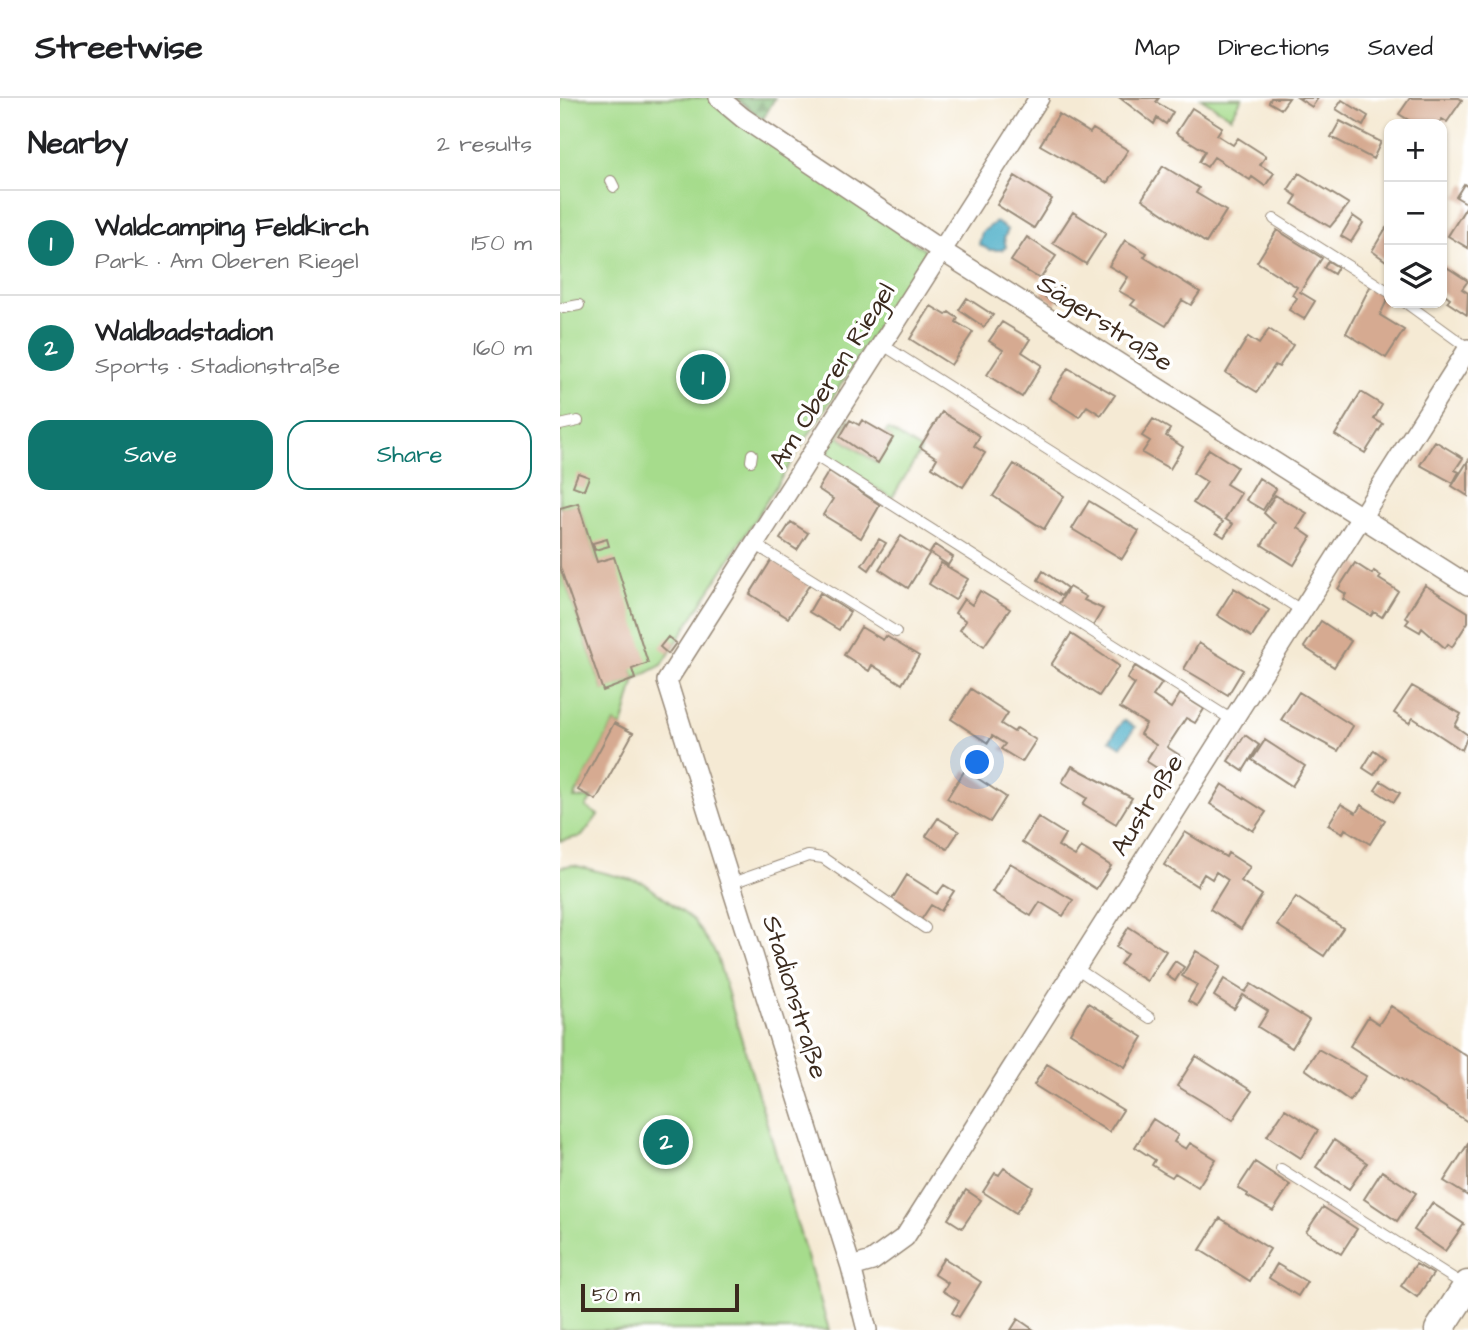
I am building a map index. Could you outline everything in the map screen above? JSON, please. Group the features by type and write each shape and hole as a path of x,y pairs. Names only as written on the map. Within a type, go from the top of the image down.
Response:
{"main road":[{"path":"1439,1330 1467,1286"}],"street":[{"name":"Sägerstraße","path":"719,98 743,118 942,251 1468,585"},
{"name":"Am Oberen Riegel","path":"667,681 814,455 1039,98"},
{"name":"Austraße","path":"851,1267 872,1261 901,1242 1468,349"},
{"name":"Stadionstraße","path":"667,681 851,1267 867,1330"}],"lane":[{"path":"1274,219 1384,289"},
{"path":"563,308 579,305"},
{"path":"1413,308 1468,349"},
{"path":"883,345 1301,610"},
{"path":"560,425 578,421"},
{"path":"814,455 1232,720"},
{"path":"756,545 896,632"},
{"path":"732,883 808,856 823,858 925,928"},
{"path":"1076,968 1150,1018"},
{"path":"1280,1169 1467,1286"}],"green space":[{"path":"560,98 712,98 926,251 662,665 635,679 578,504 560,508"},
{"path":"736,98 775,98 763,119"},
{"path":"1201,98 1242,98 1231,117"},
{"path":"848,419 850,420 840,438 877,463 892,438 885,433 888,429 921,450 892,498 825,456"},
{"path":"560,567 603,690 635,679 622,727 614,723 574,798 592,798 586,807 598,815 582,836 560,841"},
{"path":"573,865 644,883 693,920 716,954 829,1330 560,1330 560,867"}],"water":[{"path":"996,222 1008,230 1004,238 1006,247 1002,250 989,250 979,244 982,232"},
{"path":"1123,720 1135,727 1121,747 1110,740"}],"building":[{"path":"1120,98 1159,98 1156,102 1173,112 1166,124 1157,118 1154,124"},
{"path":"1271,98 1289,98 1281,109 1269,102"},
{"path":"1298,98 1318,98 1312,107"},
{"path":"1410,98 1462,100 1447,122 1447,119 1407,119 1399,114"},
{"path":"1342,100 1368,116 1363,126 1336,109"},
{"path":"1192,108 1222,127 1217,135 1233,145 1238,138 1266,156 1260,165 1274,173 1265,186 1252,177 1250,180 1214,157 1207,167 1199,162 1205,151 1176,133"},
{"path":"1059,114 1090,133 1093,129 1128,150 1107,183 1040,145"},
{"path":"1340,121 1381,142 1373,159 1331,137"},
{"path":"1163,166 1199,188 1196,193 1226,211 1206,243 1142,199"},
{"path":"1299,173 1349,204 1330,227 1292,204 1297,196 1288,190"},
{"path":"1015,176 1052,199 1034,228 997,205"},
{"path":"1464,184 1468,187 1468,204 1456,197"},
{"path":"1468,204 1468,248 1448,236"},
{"path":"1073,212 1106,233 1086,264 1053,243"},
{"path":"1353,216 1363,223 1351,242 1341,236"},
{"path":"1277,230 1322,258 1300,292 1315,301 1304,319 1289,310 1297,298 1292,295 1297,287 1257,262"},
{"path":"1384,231 1384,259 1372,251"},
{"path":"1027,237 1056,256 1040,279 1011,261"},
{"path":"1125,240 1147,253 1144,257 1200,292 1191,305 1182,300 1166,326 1131,305 1135,300 1119,291 1128,277 1109,266"},
{"path":"1328,261 1338,267 1334,274 1324,268"},
{"path":"1447,267 1468,281 1462,289 1468,293 1467,315 1447,302 1450,298 1447,296"},
{"path":"1047,285 1061,294 1055,304 1041,294"},
{"path":"1371,285 1384,293 1384,307 1380,315 1404,330 1386,358 1346,333"},
{"path":"967,298 993,315 984,327 959,310"},
{"path":"931,306 946,315 949,312 958,318 956,322 973,332 951,365 910,339"},
{"path":"1002,322 1030,339 1022,352 1042,365 1022,397 987,375 1003,350 989,341"},
{"path":"1269,329 1293,345 1279,367 1275,365 1257,392 1226,373 1248,337 1259,344"},
{"path":"1068,368 1115,395 1101,415 1087,406 1079,417 1049,398"},
{"path":"1361,392 1382,405 1374,419 1383,424 1365,453 1335,435"},
{"path":"942,412 980,436 974,446 985,453 963,487 932,467 937,458 920,447"},
{"path":"1153,419 1170,429 1166,436 1183,447 1170,469 1142,453 1150,441 1142,436"},
{"path":"850,420 859,425 862,420 893,438 878,463 840,437"},
{"path":"1435,441 1463,458 1455,470 1459,472 1453,483 1420,465"},
{"path":"1209,449 1237,467 1226,484 1241,493 1225,519 1233,524 1224,537 1216,532 1223,522 1193,503 1207,482 1193,473"},
{"path":"1468,461 1468,496 1452,486"},
{"path":"1014,464 1064,496 1044,529 993,496"},
{"path":"829,471 880,505 861,538 823,515 833,499 818,489"},
{"path":"578,473 589,477 584,490 573,486"},
{"path":"1259,478 1276,489 1263,510 1246,500"},
{"path":"1275,495 1307,513 1298,528 1311,537 1294,565 1262,545 1275,523 1264,513"},
{"path":"1089,501 1139,531 1122,559 1072,529"},
{"path":"578,503 597,562 614,557 648,663 632,669 635,679 603,691 560,567 560,508"},
{"path":"791,522 808,533 797,550 780,539"},
{"path":"901,536 929,554 908,588 879,569"},
{"path":"607,539 609,546 595,550 593,543"},
{"path":"879,539 886,543 869,570 862,565"},
{"path":"935,545 953,557 948,565 930,553"},
{"path":"772,559 810,584 788,618 750,594"},
{"path":"941,563 968,579 955,600 929,584"},
{"path":"1355,563 1372,574 1374,571 1381,576 1379,579 1398,591 1382,617 1374,612 1371,616 1343,599 1346,594 1338,589"},
{"path":"1043,571 1067,588 1061,596 1038,580"},
{"path":"1425,585 1468,612 1468,622 1452,647 1448,644 1445,648 1422,628 1420,632 1406,624 1409,620 1405,617"},
{"path":"1069,587 1086,597 1084,600 1103,609 1093,626 1058,605"},
{"path":"1234,588 1269,610 1252,637 1217,615"},
{"path":"980,591 1010,609 984,646 960,630 966,621 955,613 964,599 972,605"},
{"path":"820,593 850,612 839,630 809,612"},
{"path":"1321,621 1351,641 1334,667 1304,647"},
{"path":"861,627 883,640 886,636 919,656 902,684 872,665 869,671 844,655"},
{"path":"1071,634 1119,666 1099,696 1051,665"},
{"path":"668,637 676,643 668,654 660,647"},
{"path":"1199,643 1243,670 1228,695 1184,669"},
{"path":"1135,666 1162,683 1153,696 1171,708 1180,694 1204,709 1195,723 1186,718 1167,747 1184,758 1171,777 1146,761 1156,745 1140,734 1146,724 1120,708 1135,684 1127,679"},
{"path":"1412,686 1461,714 1455,726 1468,735 1462,750 1413,718 1409,723 1394,713"},
{"path":"971,689 1008,713 1001,724 1014,732 1017,728 1036,740 1022,762 1001,749 1005,744 992,736 988,743 951,719"},
{"path":"1299,692 1353,726 1338,751 1281,720"},
{"path":"614,723 633,733 596,800 578,790"},
{"path":"1245,735 1259,745 1243,771 1228,761"},
{"path":"1265,740 1305,766 1292,786 1252,760"},
{"path":"1374,750 1385,758 1374,775 1363,768"},
{"path":"1072,766 1132,798 1116,824 1083,804 1087,798 1062,782"},
{"path":"965,770 1006,797 990,822 947,798"},
{"path":"1381,781 1400,793 1394,802 1375,790"},
{"path":"1222,784 1266,812 1253,831 1210,804"},
{"path":"1341,804 1356,813 1361,805 1385,820 1370,844 1345,829 1343,833 1328,825"},
{"path":"1038,817 1065,834 1058,846 1075,856 1081,847 1111,866 1096,889 1022,842"},
{"path":"938,818 959,831 947,849 926,836"},
{"path":"1185,832 1226,857 1228,853 1250,867 1241,881 1262,895 1241,929 1210,909 1228,880 1216,872 1212,879 1204,874 1197,886 1164,865"},
{"path":"1010,863 1073,900 1063,916 1040,902 1031,916 992,892"},
{"path":"907,875 937,894 944,885 954,891 941,911 931,905 921,920 891,901"},
{"path":"1296,897 1343,928 1324,956 1277,925"},
{"path":"1129,927 1166,951 1147,981 1120,964 1127,954 1116,947"},
{"path":"1196,951 1221,966 1197,1006 1188,1001 1197,985 1182,976"},
{"path":"1175,961 1184,967 1175,981 1166,975"},
{"path":"1224,979 1245,992 1251,984 1309,1020 1292,1048 1258,1027 1268,1011 1243,995 1234,1009 1214,996"},
{"path":"1088,1003 1143,1037 1125,1067 1070,1033"},
{"path":"1391,1006 1468,1057 1468,1122 1350,1046 1368,1017 1379,1024"},
{"path":"1318,1049 1366,1076 1350,1101 1305,1069"},
{"path":"1196,1056 1252,1091 1233,1120 1177,1086"},
{"path":"1047,1064 1123,1110 1109,1132 1034,1085"},
{"path":"1285,1109 1318,1130 1301,1158 1267,1136"},
{"path":"1153,1119 1178,1135 1174,1142 1186,1149 1190,1143 1216,1159 1198,1187 1175,1173 1172,1177 1163,1172 1152,1165 1155,1160 1135,1147"},
{"path":"1334,1140 1367,1163 1349,1189 1316,1167"},
{"path":"1468,1144 1468,1196 1444,1181"},
{"path":"1255,1162 1290,1185 1273,1211 1238,1188"},
{"path":"1004,1168 1033,1187 1016,1213 983,1192 995,1173 999,1175"},
{"path":"1382,1171 1416,1193 1397,1221 1364,1199"},
{"path":"966,1190 981,1200 962,1228 948,1219"},
{"path":"1432,1203 1464,1224 1445,1251 1414,1230"},
{"path":"1323,1207 1357,1229 1341,1254 1306,1232"},
{"path":"1220,1218 1270,1249 1250,1281 1200,1250"},
{"path":"944,1258 981,1282 959,1317 952,1313 959,1301 943,1291 948,1283 934,1274"},
{"path":"1277,1264 1307,1282 1298,1296 1269,1278"},
{"path":"1416,1264 1433,1274 1417,1297 1401,1286"},
{"path":"1018,1319 1034,1330 1011,1330"}],"place":[{"name":"Waldcamping Feldkirch","path":"703,377"},
{"name":"Waldbadstadion","path":"666,1142"}]}
